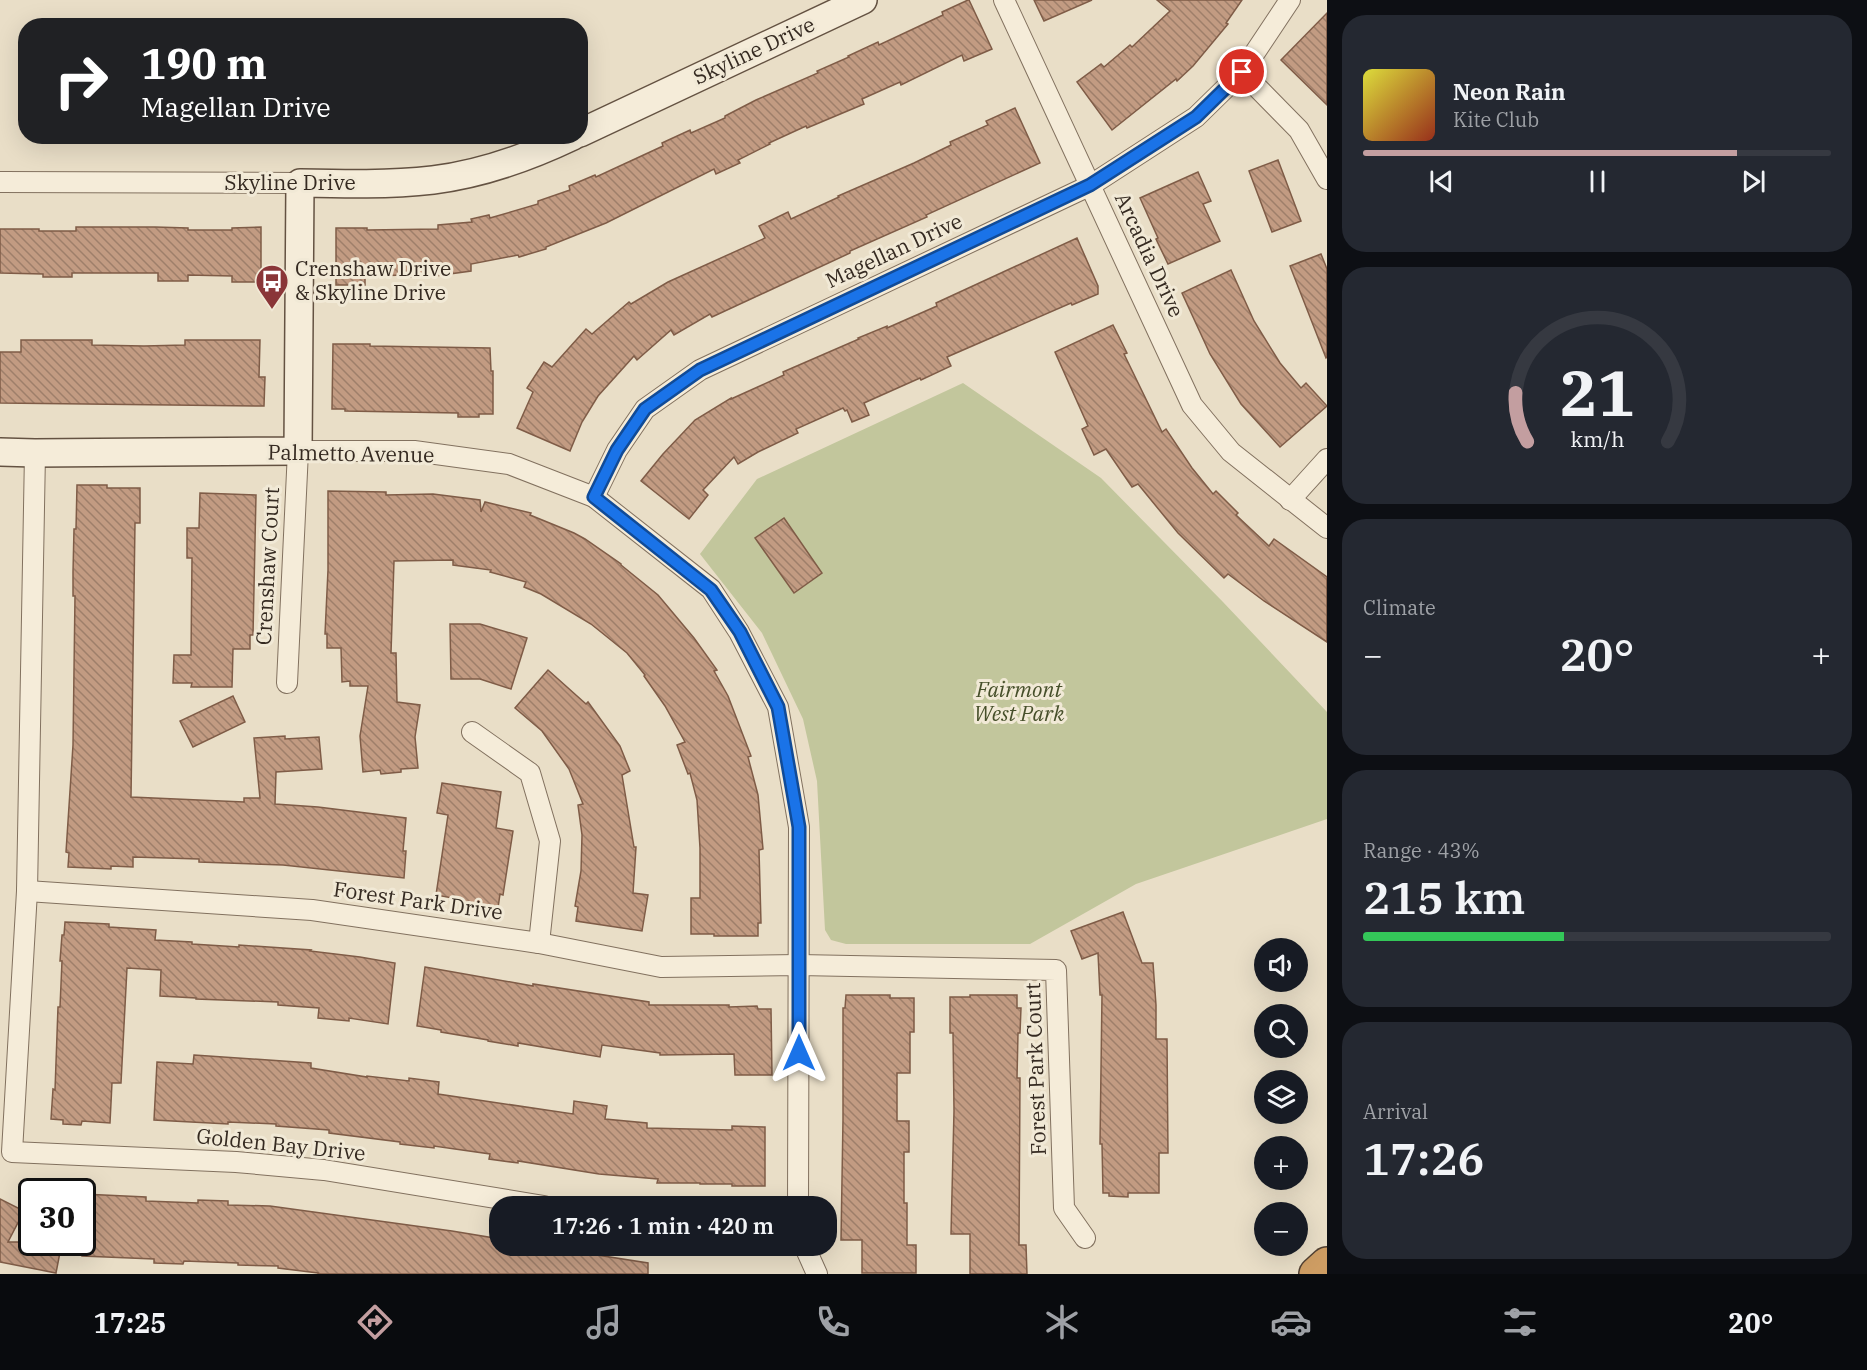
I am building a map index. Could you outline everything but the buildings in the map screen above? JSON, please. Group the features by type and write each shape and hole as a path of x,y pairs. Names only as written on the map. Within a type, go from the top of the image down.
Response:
{"highway":[{"path":"1316,1274 1327,1264"}],"street":[{"name":"Skyline Drive","path":"588,129 863,0"},
{"name":"Arcadia Drive","path":"1004,0 1192,405 1231,452 1327,528"},
{"name":"Magellan Drive","path":"594,497 617,450 645,409 700,370 1090,185 1196,117 1242,72 1290,0"},
{"path":"1242,72 1299,130 1327,179"},
{"name":"Skyline Drive","path":"0,182 379,183 434,180 476,172 516,160 554,144"},
{"path":"298,452 300,183"},
{"name":"Palmetto Avenue","path":"0,452 414,451 509,464 594,497 711,590 740,632 778,707 799,827 798,1196"},
{"name":"Crenshaw Court","path":"287,683 298,452"},
{"path":"27,891 35,453"},
{"path":"1290,501 1327,459"},
{"path":"472,732 530,773 550,840 539,943"},
{"name":"Forest Park Drive","path":"27,891 312,910 539,943 661,967 799,965"},
{"name":"Golden Bay Drive","path":"27,891 12,1152 236,1162 324,1170 489,1197"},
{"name":"Forest Park Court","path":"799,965 1056,970 1064,1208 1085,1238"},
{"path":"809,1256 817,1274"}],"green space":[{"name":"Fairmont West Park","path":"963,383 1101,478 1327,712 1327,819 1136,884 1030,944 846,944 831,940 825,930 817,781 803,719 762,633 700,554 757,479"}],"place":[{"name":"Crenshaw Drive & Skyline Drive","path":"272,310"}],"route":[{"path":"799,1053 799,827 778,707 740,632 711,590 594,497 617,450 645,409 700,370 1090,185 1196,117 1242,72"}]}
